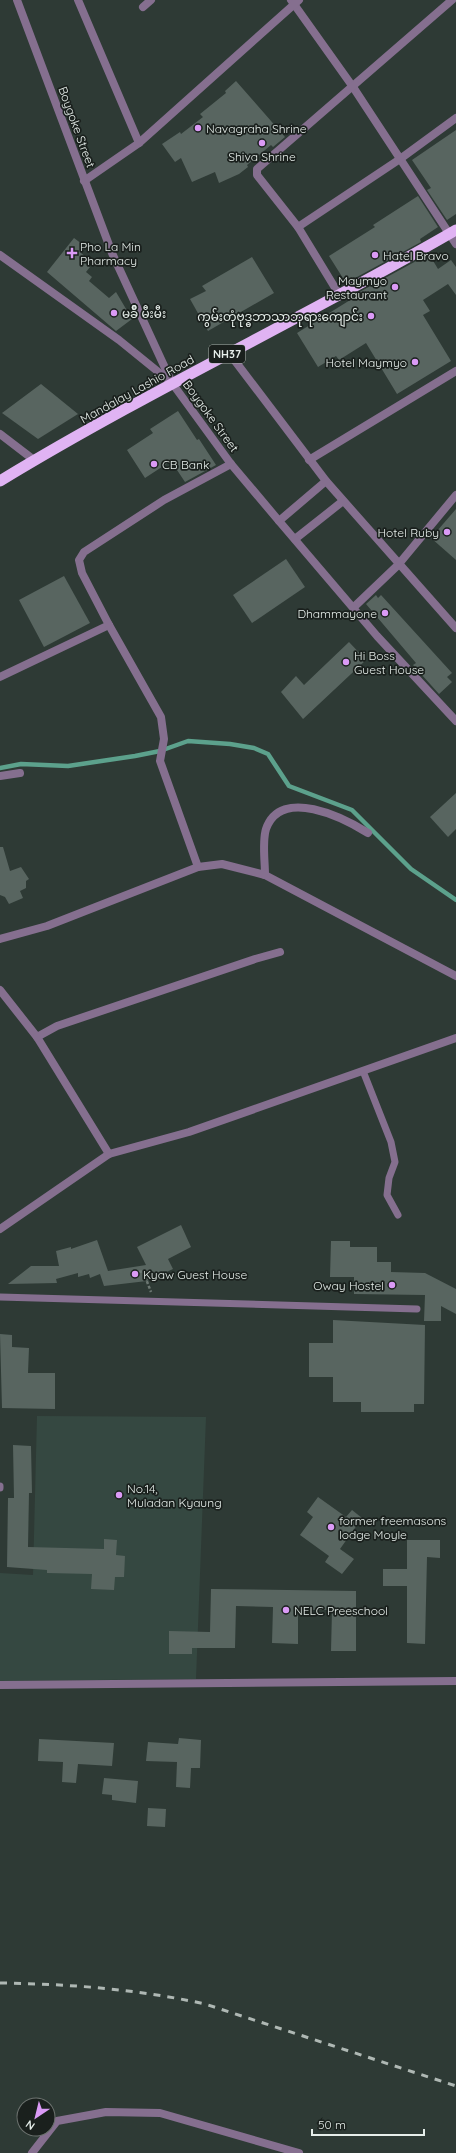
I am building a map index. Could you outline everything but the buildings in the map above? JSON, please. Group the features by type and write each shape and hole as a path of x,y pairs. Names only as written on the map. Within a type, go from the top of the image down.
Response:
{"highway":[{"name":"Mandalay Lashio Road","path":"0,481 34,460 172,383 340,296 452,232"}],"street":[{"name":"Boygoke Street","path":"17,0 112,253 172,383 231,464 294,540 354,607 377,636 456,721"},
{"path":"78,0 139,143"},
{"path":"143,7 151,0"},
{"path":"340,296 298,227 257,175 257,169 452,0"},
{"path":"84,181 139,143 294,1 400,159 452,232 456,244"},
{"path":"298,227 400,159 456,118"},
{"path":"0,255 119,340 172,383"},
{"path":"229,353 326,482 398,565 456,628"},
{"path":"309,460 456,371"},
{"path":"0,434 34,460"},
{"path":"198,867 160,761 164,739 161,717 109,625 82,573 79,560 84,552 164,500 231,464"},
{"path":"279,521 326,482"},
{"path":"354,607 398,565 456,495"},
{"path":"294,540 343,501"},
{"path":"0,677 109,625"},
{"path":"0,776 20,773"},
{"path":"265,875 266,830 271,819 278,812 295,807 320,809 350,822 368,833"},
{"path":"0,939 47,926 198,867 222,864 265,875 456,976"},
{"path":"37,1037 57,1026 255,959 280,952"},
{"path":"0,990 37,1037 109,1154"},
{"path":"0,1229 109,1154 189,1132 456,1038"},
{"path":"0,1685 456,1681"},
{"path":"32,2153 56,2121 106,2112 160,2113 299,2153"}],"lane":[{"path":"363,1071 391,1142 395,1162 389,1178 387,1195 398,1215"},
{"path":"0,1297 417,1309"}],"path":[{"path":"138,1272 143,1271 154,1302"}],"shaded area":[{"name":"No.14, Muladan Kyaung","path":"37,1416 206,1417 196,1679 0,1681 0,1573 33,1575"}],"waterway":[{"path":"0,768 21,764 68,766 160,751 188,741 230,744 254,748 268,754 289,786 352,810 411,869 456,900"}],"railway":[{"path":"0,1983 103,1988 205,2004 456,2086"}],"place":[{"name":"Navagraha Shrine","path":"198,128"},
{"name":"Shiva Shrine","path":"262,143"},
{"name":"Pho La Min Pharmacy","path":"72,253"},
{"name":"Hatel Bravo","path":"375,255"},
{"name":"Maymyo Restaurant","path":"395,287"},
{"name":"မခ်ဳိ မီးမီး","path":"114,313"},
{"name":"ကွမ်းတုံဗုဒ္ဓဘာသာဘုရားကျောင်း","path":"371,316"},
{"name":"Hotel Maymyo","path":"415,362"},
{"name":"CB Bank","path":"154,464"},
{"name":"Hotel Ruby","path":"447,532"},
{"name":"Dhammayone","path":"385,613"},
{"name":"Hi Boss Guest House","path":"346,662"},
{"name":"Kyaw Guest House","path":"135,1274"},
{"name":"Oway Hostel","path":"392,1285"},
{"name":"No.14, Muladan Kyaung","path":"119,1495"},
{"name":"former freemasons lodge Moyle","path":"331,1527"},
{"name":"NELC Preeschool","path":"286,1610"}]}
